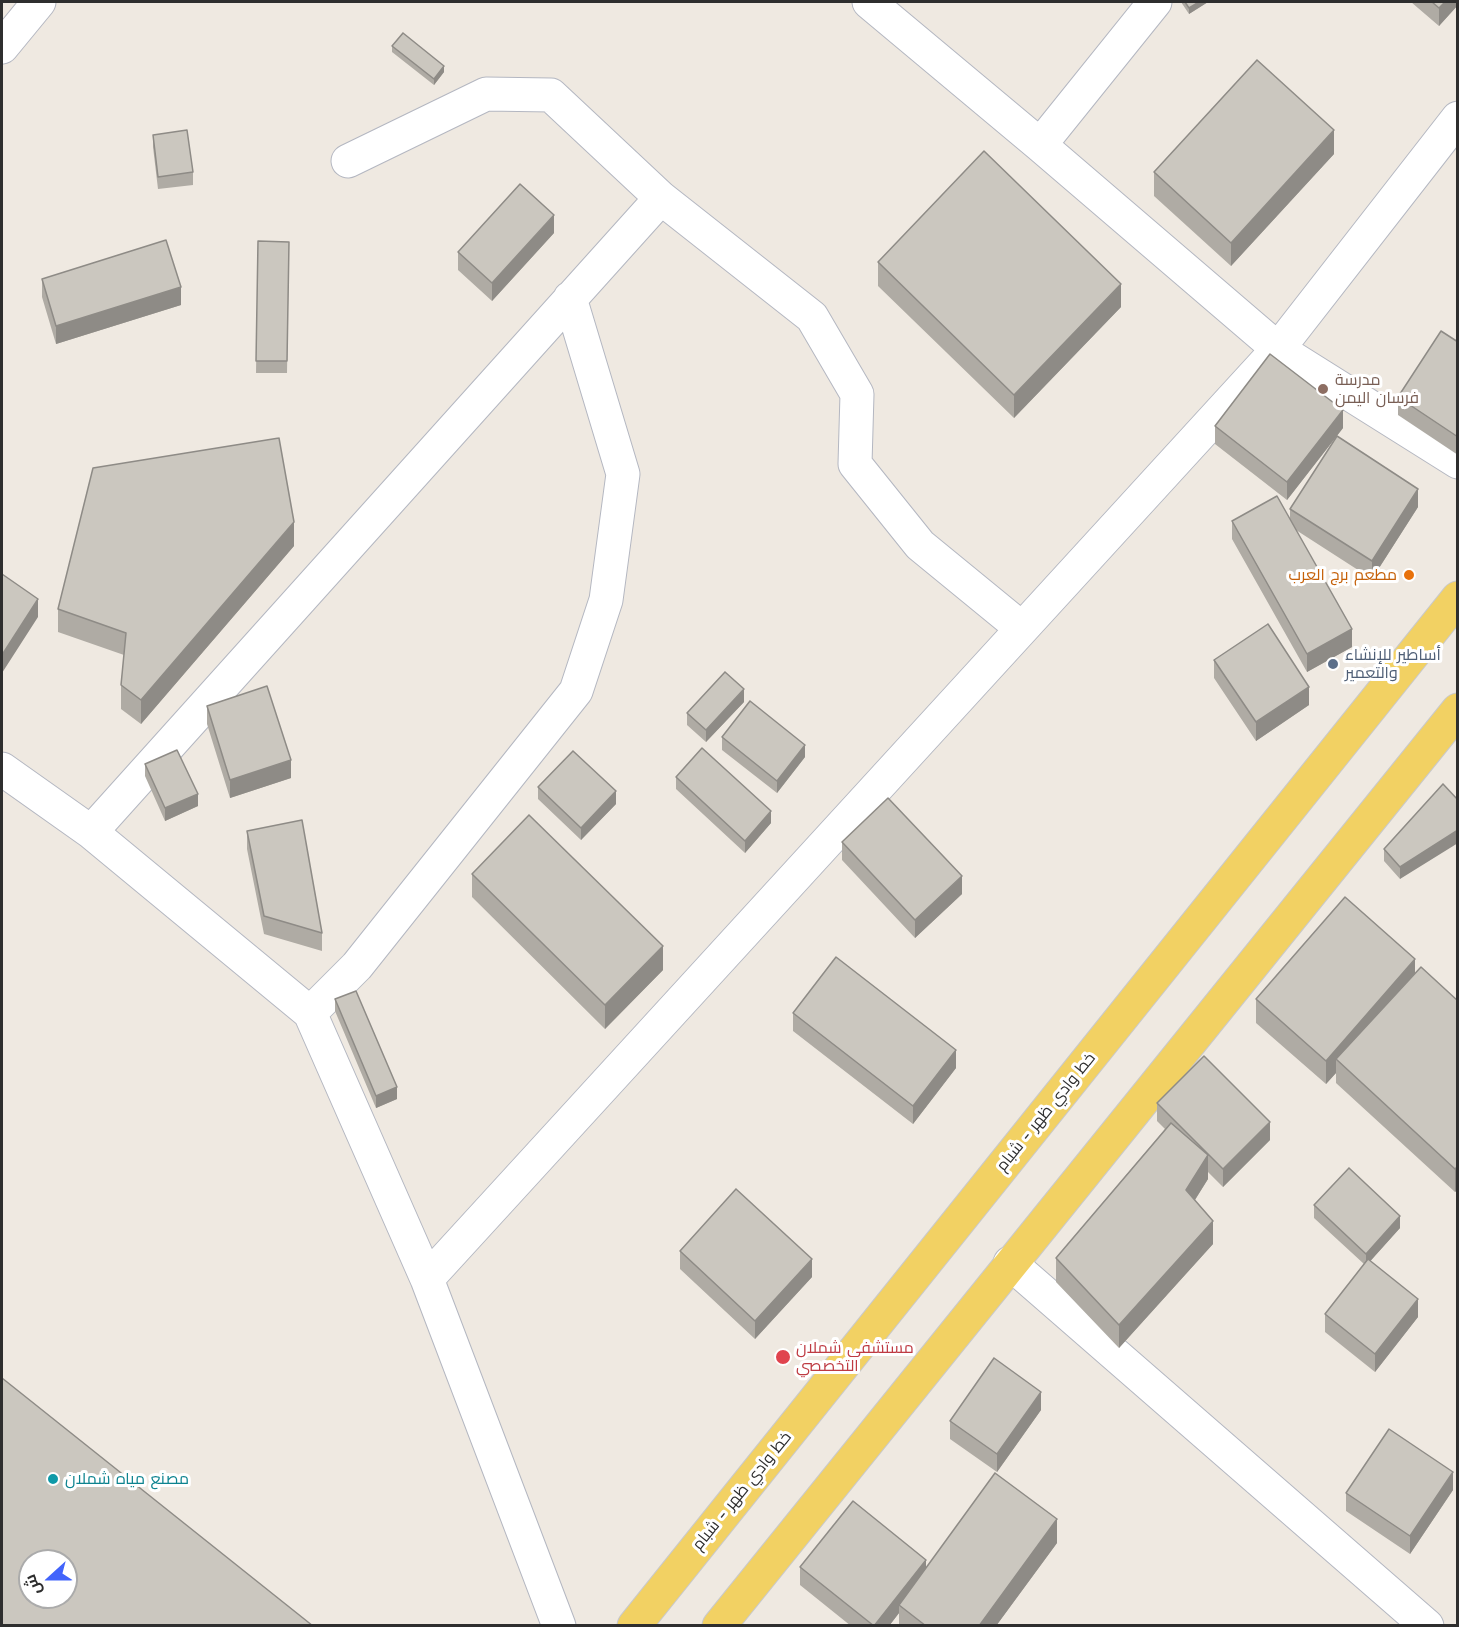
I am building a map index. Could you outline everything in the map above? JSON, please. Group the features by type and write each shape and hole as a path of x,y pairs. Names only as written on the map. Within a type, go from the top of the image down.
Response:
{"main road":[{"name":"خط وادي ظهر - شبام","path":"634,1626 1458,598"},
{"path":"719,1626 1458,710"}],"street":[{"path":"4,38 39,2"},
{"path":"868,2 1040,145 1278,349 1458,462"},
{"path":"1040,145 1155,2"},
{"path":"348,161 486,94 551,95 661,198 812,317 857,394 855,464 920,545 1014,622"},
{"path":"427,1279 1278,349 1458,118"},
{"path":"91,832 661,198"},
{"path":"310,1012 357,966 576,691 606,600 623,474 570,298"},
{"path":"2,769 91,832 310,1012 427,1279 559,1626"},
{"path":"1010,1263 1427,1626"}],"building":[{"path":"1185,2 1199,2 1189,8"},
{"path":"1432,2 1445,2 1439,8"},
{"path":"403,33 444,66 434,79 392,46"},
{"path":"1257,60 1334,130 1231,243 1154,172"},
{"path":"187,130 193,172 158,177 153,135"},
{"path":"984,151 1121,284 1014,395 878,262"},
{"path":"520,184 554,215 492,283 458,252"},
{"path":"166,240 181,287 56,326 42,279"},
{"path":"258,241 289,242 287,361 256,361"},
{"path":"1441,331 1458,342 1458,437 1398,397"},
{"path":"1270,354 1343,410 1287,482 1215,426"},
{"path":"1337,436 1418,489 1372,561 1290,509"},
{"path":"279,438 294,522 141,700 121,685 126,633 58,609 93,468"},
{"path":"1277,496 1352,629 1307,654 1232,521"},
{"path":"2,574 38,599 2,655"},
{"path":"1268,624 1309,687 1256,722 1214,660"},
{"path":"725,672 744,689 706,730 687,713"},
{"path":"267,686 291,760 230,780 207,706"},
{"path":"750,701 805,745 777,781 722,737"},
{"path":"702,748 771,811 745,841 676,777"},
{"path":"177,750 198,794 165,808 145,764"},
{"path":"573,751 616,791 581,828 538,787"},
{"path":"1443,784 1458,800 1458,830 1400,867 1384,849"},
{"path":"888,798 962,876 915,920 842,842"},
{"path":"529,815 663,946 605,1005 472,874"},
{"path":"302,820 322,933 264,916 247,831"},
{"path":"1345,897 1415,959 1326,1061 1256,999"},
{"path":"836,957 956,1050 913,1106 793,1013"},
{"path":"1421,967 1458,1001 1458,1166 1455,1169 1336,1059"},
{"path":"356,991 397,1087 376,1096 335,999"},
{"path":"1204,1056 1270,1122 1223,1169 1157,1103"},
{"path":"1171,1123 1208,1155 1186,1190 1213,1221 1119,1325 1056,1258"},
{"path":"1349,1168 1400,1216 1366,1254 1314,1205"},
{"path":"736,1189 812,1259 755,1321 680,1251"},
{"path":"1368,1259 1418,1299 1375,1354 1325,1314"},
{"path":"994,1358 1041,1392 997,1454 950,1421"},
{"name":"مصنع مياه شملان","path":"2,1378 313,1626 2,1626"},
{"path":"1389,1429 1453,1472 1410,1536 1346,1493"},
{"path":"995,1473 1057,1519 979,1626 926,1626 899,1605"},
{"path":"853,1501 926,1560 874,1626 800,1567"}],"place":[{"name":"مدرسة فرسان اليمن","path":"1323,389"},
{"name":"مطعم برج العرب","path":"1409,575"},
{"name":"أساطير للإنشاء والتعمير","path":"1333,664"},
{"name":"مستشفى شملان التخصصي","path":"783,1357"},
{"name":"مصنع مياه شملان","path":"53,1479"}]}
